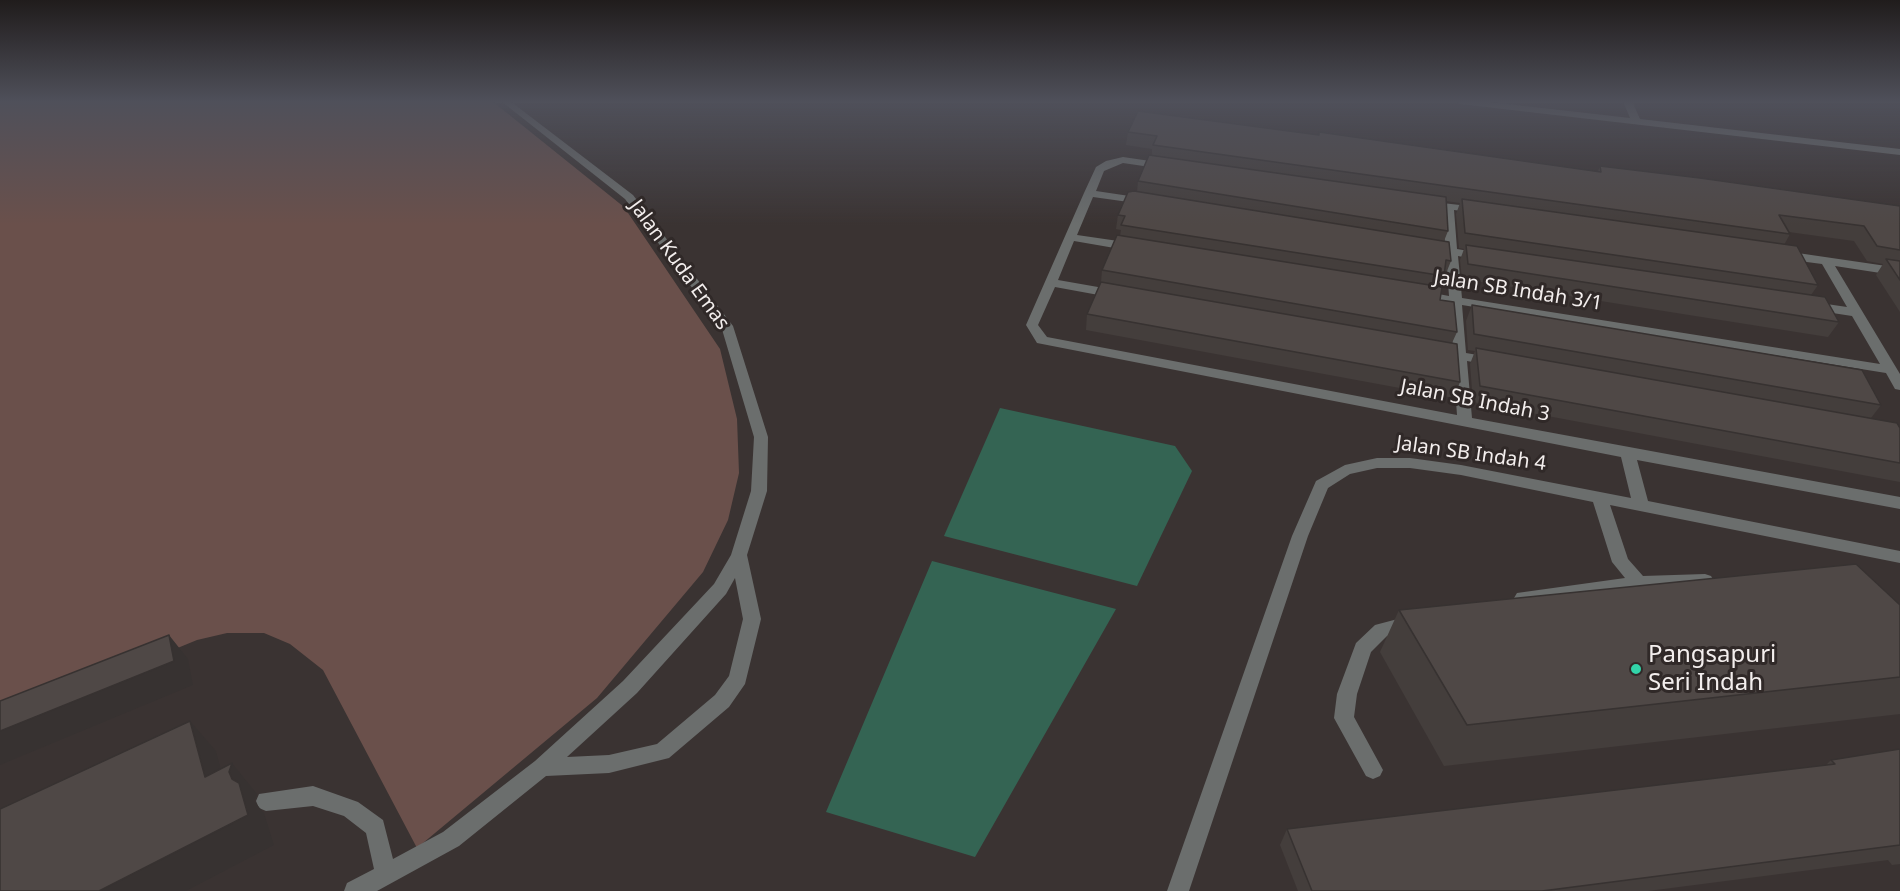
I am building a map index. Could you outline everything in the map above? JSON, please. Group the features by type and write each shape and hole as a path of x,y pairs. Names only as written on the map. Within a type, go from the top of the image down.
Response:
{"street":[{"name":"Jalan Kuda Emas","path":"355,891 451,839 542,767 630,687 720,589 739,555 759,491 761,437 727,326 629,197 559,143"},
{"path":"1820,143 1900,152"},
{"path":"1131,297 1050,282 1100,169 1110,162 1123,160 1180,168"},
{"path":"1089,193 1158,204"},
{"path":"1418,202 1495,213"},
{"path":"1448,206 1465,420"},
{"path":"1070,237 1140,249"},
{"path":"1415,246 1497,258"},
{"path":"1767,252 1900,272"},
{"path":"1826,261 1900,386"},
{"name":"Jalan SB Indah 3","path":"1050,282 1032,325 1042,340 1900,503"},
{"name":"Jalan SB Indah 3/1","path":"1407,293 1890,370"},
{"path":"1800,304 1858,313"},
{"path":"1424,349 1505,364"},
{"path":"1628,453 1641,505"},
{"name":"Jalan SB Indah 4","path":"1178,891 1300,536 1322,485 1345,470 1377,462 1410,463 1599,496 1900,557"},
{"path":"1599,496 1620,562 1639,583"},
{"name":"Jalan Kuda Emas","path":"542,767 609,764 662,752 722,701 738,678 752,619 739,555"},
{"path":"1504,600 1639,583 1724,580"},
{"path":"1372,770 1344,717 1347,694 1363,648 1381,630 1427,618"},
{"path":"266,801 312,796 351,809 375,828 386,875"}],"shaded area":[{"path":"0,143 544,143 624,207 720,349 737,419 739,473 728,520 703,572 597,698 417,848 323,670 290,644 264,633 227,633 197,640 0,721"},
{"path":"1000,408 1175,446 1192,471 1137,586 944,536"},
{"path":"932,561 1116,609 975,857 826,812"}],"building":[{"path":"1154,143 1394,143 1601,172 1600,166 1900,206 1900,250 1877,246 1864,226 1779,215 1790,234 1153,145"},
{"path":"1149,155 1446,197 1448,231 1138,181"},
{"path":"1134,191 1449,242 1451,261 1446,260 1444,276 1121,225 1125,216 1118,215 1128,192"},
{"path":"1462,199 1797,246 1818,285 1465,233"},
{"path":"1117,235 1442,287 1440,300 1454,302 1457,332 1102,270"},
{"path":"1466,245 1825,297 1839,322 1468,264"},
{"path":"1886,259 1900,261 1900,280"},
{"path":"1101,282 1457,344 1460,382 1087,314"},
{"path":"1472,305 1862,370 1881,405 1474,334"},
{"path":"1476,348 1897,423 1900,428 1900,463 1480,386"},
{"name":"Pangsapuri Seri Indah","path":"1856,564 1900,605 1900,677 1467,725 1399,610"},
{"path":"169,635 174,661 0,731 0,701"},
{"path":"190,721 205,777 232,763 229,772 232,779 239,783 248,815 99,891 0,891 0,809"},
{"path":"1900,749 1900,845 1542,891 1312,891 1287,829 1835,764 1831,760"}],"place":[{"name":"Pangsapuri Seri Indah","path":"1636,669"}]}
